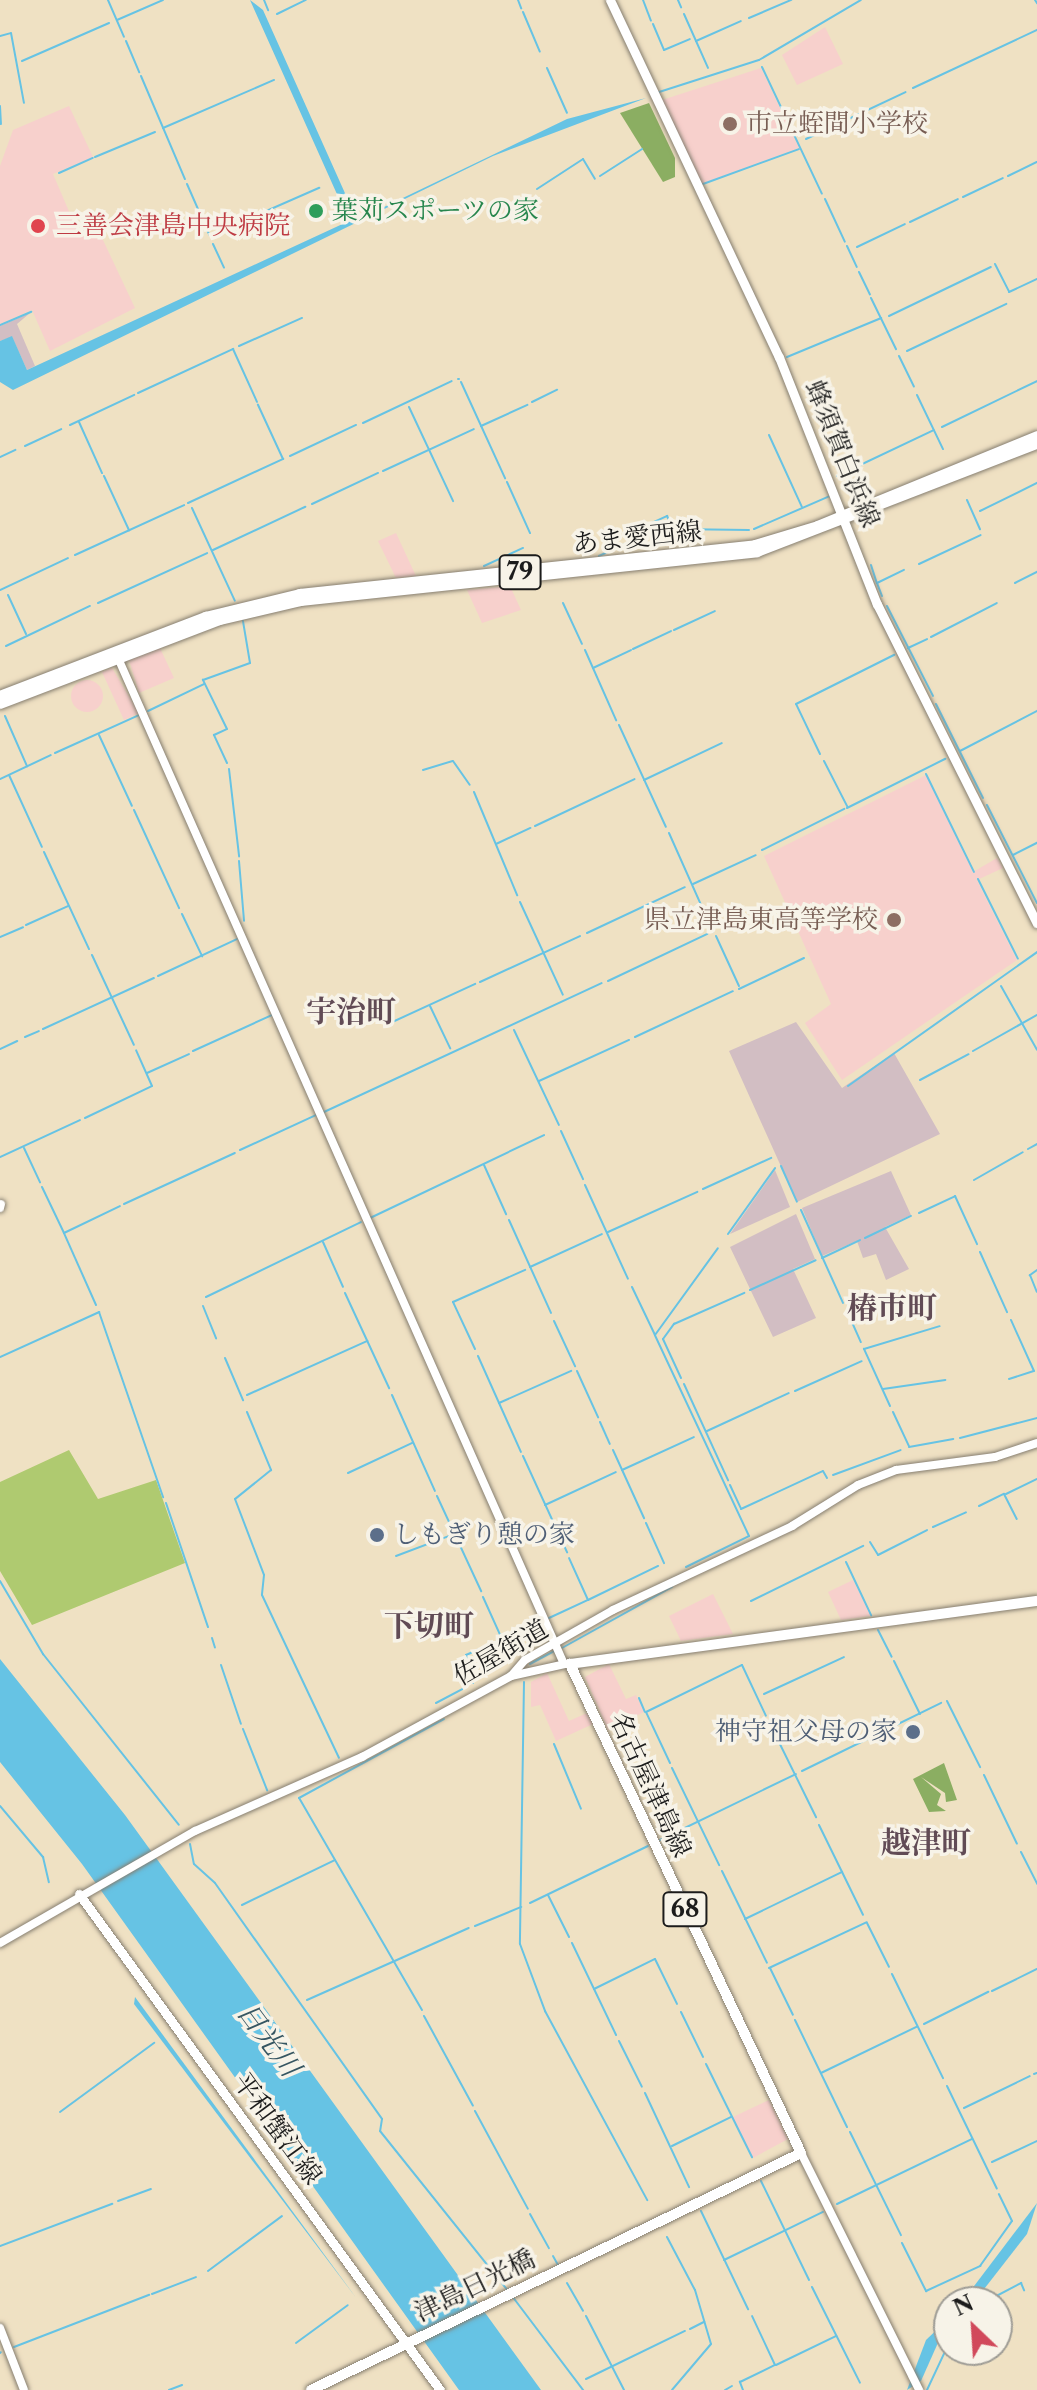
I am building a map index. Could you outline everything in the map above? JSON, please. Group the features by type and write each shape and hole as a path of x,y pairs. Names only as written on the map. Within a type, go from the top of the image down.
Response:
{"main road":[{"name":"蜂須賀白浜線","path":"610,0 651,95 848,517 877,604 1037,923"},
{"name":"あま愛西線","path":"0,704 220,620 301,601 694,563 795,542 1037,436"},
{"name":"あま愛西線","path":"0,696 265,601 689,557 779,538 848,517 1037,444"},
{"path":"567,1664 1037,1601"},
{"name":"名古屋津島線","path":"567,1664 801,2153"},
{"name":"平和蟹江線","path":"83,1892 440,2390"},
{"name":"津島日光橋","path":"406,2344 801,2153"},
{"path":"311,2390 406,2344"}],"street":[{"path":"118,658 567,1664 511,1676"},
{"name":"佐屋街道","path":"0,1943 159,1850 336,1770 881,1475 1037,1443"},
{"path":"801,2153 919,2390"},
{"path":"0,2328 24,2390"}],"shaded area":[{"path":"825,27 843,64 797,85 782,55"},
{"name":"市立蛭間小学校","path":"761,68 799,148 701,184 662,100"},
{"name":"三善会津島中央病院","path":"69,106 93,157 53,174 77,230 95,223 135,308 50,351 32,310 0,324 0,166 13,130"},
{"path":"30,313 17,324 35,366 27,370 12,337 0,341 0,326"},
{"path":"396,533 416,576 396,578 378,541"},
{"path":"510,586 521,610 482,623 467,590"},
{"path":"160,648 174,678 139,693 129,660"},
{"path":"112,668 139,713 124,720 102,672"},
{"path":"87,680 98,685 103,696 98,707 87,712 76,707 71,696 76,685"},
{"name":"県立津島東高等学校","path":"926,775 973,872 997,858 1003,868 977,880 1017,960 842,1080 805,1023 831,1004 764,856"},
{"path":"796,1022 842,1088 894,1053 940,1134 797,1202 729,1051"},
{"path":"775,1170 790,1207 730,1234"},
{"path":"891,1171 911,1215 885,1227 909,1269 886,1280 876,1254 863,1258 857,1241 822,1256 802,1208"},
{"path":"796,1214 815,1259 793,1269 816,1318 773,1337 730,1247"},
{"path":"853,1580 871,1616 841,1620 828,1592"},
{"path":"713,1594 733,1634 681,1641 669,1616"},
{"path":"609,1664 626,1699 636,1695 644,1712 608,1730 585,1677"},
{"path":"547,1673 569,1721 587,1713 593,1724 556,1741 540,1705 531,1707 531,1682"},
{"path":"769,2100 788,2139 753,2158 733,2117"}],"green space":[{"path":"649,103 675,158 675,177 663,182 620,113"},
{"path":"69,1450 98,1499 156,1480 185,1563 32,1625 0,1571 0,1482"},
{"path":"944,1763 957,1800 946,1802 945,1793 921,1777 941,1794 937,1805 946,1811 929,1812 913,1779"}],"water":[{"path":"250,0 263,10 357,220 567,119 646,98 493,156 13,390 0,382 0,341 12,336 27,370 349,221"},
{"name":"日光川","path":"0,1659 125,1815 541,2390 459,2390 82,1864 0,1762"},
{"path":"135,1997 357,2299 134,2004"},
{"path":"1037,2203 1027,2234 986,2286 974,2286"},
{"path":"933,2333 933,2354 921,2381 907,2390 926,2340"}],"waterway":[{"path":"108,0 124,37"},
{"path":"117,20 163,0"},
{"path":"264,0 268,10"},
{"path":"277,14 306,0"},
{"path":"518,0 521,8"},
{"path":"643,0 651,21"},
{"path":"678,0 681,7"},
{"path":"749,18 791,0"},
{"path":"656,93 759,60 861,0"},
{"path":"523,12 540,52"},
{"path":"684,14 708,68"},
{"path":"696,41 741,21"},
{"path":"22,61 109,23"},
{"path":"653,24 664,50 690,39"},
{"path":"913,88 1037,30"},
{"path":"0,36 11,33 24,103"},
{"path":"126,41 139,72"},
{"path":"762,67 822,194"},
{"path":"547,68 567,113"},
{"path":"141,76 185,179"},
{"path":"163,128 274,80"},
{"path":"806,139 906,92"},
{"path":"0,106 1,124"},
{"path":"95,157 155,132"},
{"path":"600,176 642,149"},
{"path":"703,184 799,149"},
{"path":"59,173 93,158"},
{"path":"537,189 583,159 595,179"},
{"path":"1008,176 1037,162"},
{"path":"963,197 1003,178"},
{"path":"187,184 209,234"},
{"path":"214,234 319,188"},
{"path":"825,199 845,242"},
{"path":"910,222 958,199"},
{"path":"857,247 905,224"},
{"path":"213,244 224,268"},
{"path":"847,246 857,267"},
{"path":"995,264 1009,292 1037,279"},
{"path":"889,316 991,267"},
{"path":"859,272 870,295"},
{"path":"871,298 896,349"},
{"path":"907,351 1006,304"},
{"path":"0,325 31,312"},
{"path":"239,346 302,318"},
{"path":"787,357 881,318"},
{"path":"138,393 233,349 257,402"},
{"path":"899,356 914,387"},
{"path":"363,423 452,381"},
{"path":"942,427 1037,381"},
{"path":"461,382 505,478"},
{"path":"532,402 557,390"},
{"path":"70,425 134,395"},
{"path":"917,395 943,449"},
{"path":"188,503 283,459 258,405"},
{"path":"481,426 527,405"},
{"path":"409,407 453,501"},
{"path":"79,422 102,473"},
{"path":"290,456 356,425"},
{"path":"25,446 61,429"},
{"path":"383,471 474,429"},
{"path":"837,476 934,430"},
{"path":"769,435 802,507"},
{"path":"0,457 15,450"},
{"path":"312,504 378,473"},
{"path":"104,476 129,530"},
{"path":"507,482 530,533"},
{"path":"980,511 1037,483"},
{"path":"754,529 830,496"},
{"path":"967,500 980,529"},
{"path":"75,555 184,505"},
{"path":"213,550 305,507"},
{"path":"192,508 235,601"},
{"path":"633,540 630,533 667,516 673,529 749,530"},
{"path":"919,564 981,535"},
{"path":"599,556 629,542"},
{"path":"484,566 523,548"},
{"path":"98,603 207,553"},
{"path":"0,590 68,558"},
{"path":"871,565 877,583"},
{"path":"882,596 877,583 904,570"},
{"path":"1015,583 1037,572"},
{"path":"8,595 26,634"},
{"path":"563,603 582,644"},
{"path":"931,637 997,603"},
{"path":"6,646 90,606"},
{"path":"887,606 933,696"},
{"path":"674,630 715,611"},
{"path":"227,763 214,735 227,729 203,680 250,663 243,621"},
{"path":"633,649 671,631"},
{"path":"908,648 927,639"},
{"path":"585,650 616,720"},
{"path":"593,668 631,650"},
{"path":"820,754 796,704 894,655"},
{"path":"148,711 204,684"},
{"path":"936,704 983,798"},
{"path":"960,751 1037,711"},
{"path":"55,753 139,715"},
{"path":"5,716 27,766"},
{"path":"619,725 666,827"},
{"path":"99,735 132,806"},
{"path":"644,780 722,743"},
{"path":"0,779 51,755"},
{"path":"847,808 945,759"},
{"path":"423,770 453,761 470,785"},
{"path":"824,761 847,806"},
{"path":"229,769 239,856"},
{"path":"926,774 974,872"},
{"path":"9,775 42,847"},
{"path":"535,826 635,779"},
{"path":"474,792 517,895"},
{"path":"987,805 1037,903"},
{"path":"762,850 844,809"},
{"path":"134,810 179,908"},
{"path":"496,844 531,828"},
{"path":"669,833 713,932"},
{"path":"1013,855 1037,843"},
{"path":"44,852 89,949"},
{"path":"693,884 756,855"},
{"path":"239,861 244,921"},
{"path":"978,879 1018,959"},
{"path":"587,933 685,887"},
{"path":"520,902 563,995"},
{"path":"26,925 68,906"},
{"path":"182,914 202,956"},
{"path":"0,937 23,927"},
{"path":"608,981 707,934"},
{"path":"480,982 580,936"},
{"path":"716,936 739,986"},
{"path":"158,976 237,939"},
{"path":"848,1086 1037,952"},
{"path":"92,955 134,1045"},
{"path":"739,989 804,958"},
{"path":"43,1029 154,978"},
{"path":"324,1112 602,983"},
{"path":"388,1024 475,984"},
{"path":"1001,986 1037,1050"},
{"path":"635,1037 733,991"},
{"path":"430,1006 450,1048"},
{"path":"193,1051 272,1015"},
{"path":"973,1051 1037,1015"},
{"path":"514,1030 559,1125"},
{"path":"25,1037 39,1031"},
{"path":"539,1081 629,1040"},
{"path":"0,1049 17,1041"},
{"path":"85,1118 152,1086 136,1050"},
{"path":"147,1073 189,1054"},
{"path":"920,1080 969,1054"},
{"path":"240,1150 316,1115"},
{"path":"0,1157 80,1120"},
{"path":"561,1131 583,1179"},
{"path":"368,1219 544,1135"},
{"path":"1028,1149 1037,1144"},
{"path":"24,1148 40,1182"},
{"path":"974,1180 1023,1152"},
{"path":"124,1204 235,1153"},
{"path":"703,1189 771,1158"},
{"path":"484,1165 506,1214"},
{"path":"781,1166 797,1202"},
{"path":"728,1234 775,1168"},
{"path":"585,1185 628,1279"},
{"path":"42,1187 64,1233"},
{"path":"608,1232 697,1192"},
{"path":"919,1213 955,1196 977,1244"},
{"path":"96,1305 64,1233 120,1206"},
{"path":"801,1210 843,1303"},
{"path":"865,1238 911,1216"},
{"path":"509,1220 551,1313"},
{"path":"206,1297 361,1222"},
{"path":"530,1267 602,1234"},
{"path":"822,1258 860,1240"},
{"path":"323,1242 343,1287"},
{"path":"686,1567 749,1536 655,1335 718,1248"},
{"path":"980,1252 1007,1312"},
{"path":"750,1290 816,1260"},
{"path":"475,1349 453,1302 525,1270"},
{"path":"1037,1270 1030,1275 1037,1292"},
{"path":"632,1287 655,1335"},
{"path":"345,1293 389,1388"},
{"path":"681,1378 663,1339 674,1324 744,1293"},
{"path":"203,1306 216,1338"},
{"path":"847,1311 861,1342"},
{"path":"0,1357 99,1312 163,1497"},
{"path":"1009,1379 1034,1371 1011,1320"},
{"path":"554,1321 575,1366"},
{"path":"890,1406 864,1349 940,1326"},
{"path":"247,1395 367,1341"},
{"path":"478,1356 521,1452"},
{"path":"225,1358 243,1400"},
{"path":"795,1391 862,1361"},
{"path":"499,1403 571,1371"},
{"path":"577,1371 598,1417"},
{"path":"883,1389 945,1380"},
{"path":"684,1384 728,1480"},
{"path":"707,1431 789,1393"},
{"path":"392,1395 435,1491"},
{"path":"247,1412 271,1470 235,1499 264,1575 262,1595 339,1758"},
{"path":"893,1412 909,1447 953,1439"},
{"path":"960,1438 1037,1418"},
{"path":"600,1422 610,1444"},
{"path":"622,1470 694,1437"},
{"path":"348,1473 412,1443"},
{"path":"613,1450 644,1518"},
{"path":"833,1475 901,1450"},
{"path":"523,1456 567,1552"},
{"path":"730,1485 741,1509 823,1471 827,1478"},
{"path":"545,1505 616,1472"},
{"path":"1006,1494 1037,1479"},
{"path":"979,1506 1004,1494 1017,1519"},
{"path":"437,1496 481,1591"},
{"path":"166,1503 208,1627"},
{"path":"933,1527 966,1512"},
{"path":"646,1523 664,1563"},
{"path":"870,1542 878,1555 927,1530"},
{"path":"396,1556 449,1536"},
{"path":"751,1601 863,1546"},
{"path":"549,1618 588,1600 569,1558"},
{"path":"846,1562 871,1615"},
{"path":"588,1600 658,1566"},
{"path":"0,1581 43,1654 179,1825"},
{"path":"562,1648 672,1587"},
{"path":"483,1597 502,1639"},
{"path":"473,1683 466,1655 541,1622"},
{"path":"878,1630 892,1657"},
{"path":"212,1638 215,1648"},
{"path":"530,1664 556,1650"},
{"path":"764,1694 844,1657"},
{"path":"894,1661 920,1714"},
{"path":"221,1665 241,1724"},
{"path":"670,1763 646,1712 742,1665 766,1716"},
{"path":"524,1682 520,1944 545,2011 647,2200"},
{"path":"436,1703 466,1687"},
{"path":"639,1698 645,1712"},
{"path":"947,1701 980,1767"},
{"path":"802,1771 941,1703"},
{"path":"422,2010 299,1798 444,1719"},
{"path":"770,1724 816,1817"},
{"path":"243,1729 267,1790"},
{"path":"554,1744 581,1809"},
{"path":"672,1768 719,1865"},
{"path":"660,1840 796,1774"},
{"path":"984,1775 1017,1844"},
{"path":"0,1806 43,1857 49,1882"},
{"path":"819,1825 863,1915"},
{"path":"190,1844 194,1864 215,1883 382,2119 380,2131 508,2291"},
{"path":"530,1903 648,1846"},
{"path":"1021,1852 1037,1884"},
{"path":"242,1905 335,1860"},
{"path":"722,1871 767,1963"},
{"path":"745,1919 842,1872"},
{"path":"548,1895 569,1937"},
{"path":"475,1926 521,1907"},
{"path":"769,1968 867,1922"},
{"path":"867,1923 889,1967"},
{"path":"307,2000 469,1928"},
{"path":"572,1943 616,2035"},
{"path":"594,1989 655,1959 677,2004"},
{"path":"770,1968 793,2015"},
{"path":"992,1991 1037,1969"},
{"path":"892,1974 943,2078"},
{"path":"924,2024 988,1992"},
{"path":"681,2012 703,2057"},
{"path":"424,2016 473,2106"},
{"path":"795,2020 847,2127"},
{"path":"821,2073 916,2027"},
{"path":"619,2041 642,2087"},
{"path":"60,2112 154,2043"},
{"path":"706,2064 752,2157"},
{"path":"964,2108 1030,2076"},
{"path":"947,2086 997,2189"},
{"path":"645,2093 689,2187"},
{"path":"475,2111 528,2209"},
{"path":"672,2146 731,2117"},
{"path":"850,2132 901,2235"},
{"path":"837,2204 972,2139"},
{"path":"992,2162 1037,2141"},
{"path":"761,2181 809,2280"},
{"path":"118,2201 151,2189"},
{"path":"902,2243 926,2291 980,2266 1012,2221 999,2194"},
{"path":"0,2246 112,2204"},
{"path":"701,2211 748,2309"},
{"path":"724,2260 823,2212"},
{"path":"530,2214 549,2248"},
{"path":"208,2271 282,2216"},
{"path":"667,2237 695,2290 711,2344 672,2390"},
{"path":"553,2256 558,2265"},
{"path":"152,2294 196,2277"},
{"path":"567,2283 583,2311"},
{"path":"1013,2287 1021,2283 1024,2290"},
{"path":"812,2287 860,2383"},
{"path":"14,2347 149,2295"},
{"path":"512,2296 583,2390"},
{"path":"296,2343 348,2305"},
{"path":"586,2316 624,2390"},
{"path":"743,2390 740,2382 775,2365 752,2316"},
{"path":"690,2329 704,2322"},
{"path":"586,2379 685,2331"},
{"path":"776,2365 836,2336"},
{"path":"927,2390 938,2366"},
{"path":"169,2390 182,2385"},
{"path":"725,2390 732,2386"}],"place":[{"name":"市立蛭間小学校","path":"730,124"},
{"name":"葉苅スポーツの家","path":"316,211"},
{"name":"三善会津島中央病院","path":"38,226"},
{"name":"県立津島東高等学校","path":"894,920"},
{"name":"しもぎり憩の家","path":"377,1535"},
{"name":"神守祖父母の家","path":"913,1732"}],"district":[{"name":"宇治町","path":"351,1012"},
{"name":"椿市町","path":"892,1308"},
{"name":"下切町","path":"429,1626"},
{"name":"越津町","path":"926,1843"}]}
